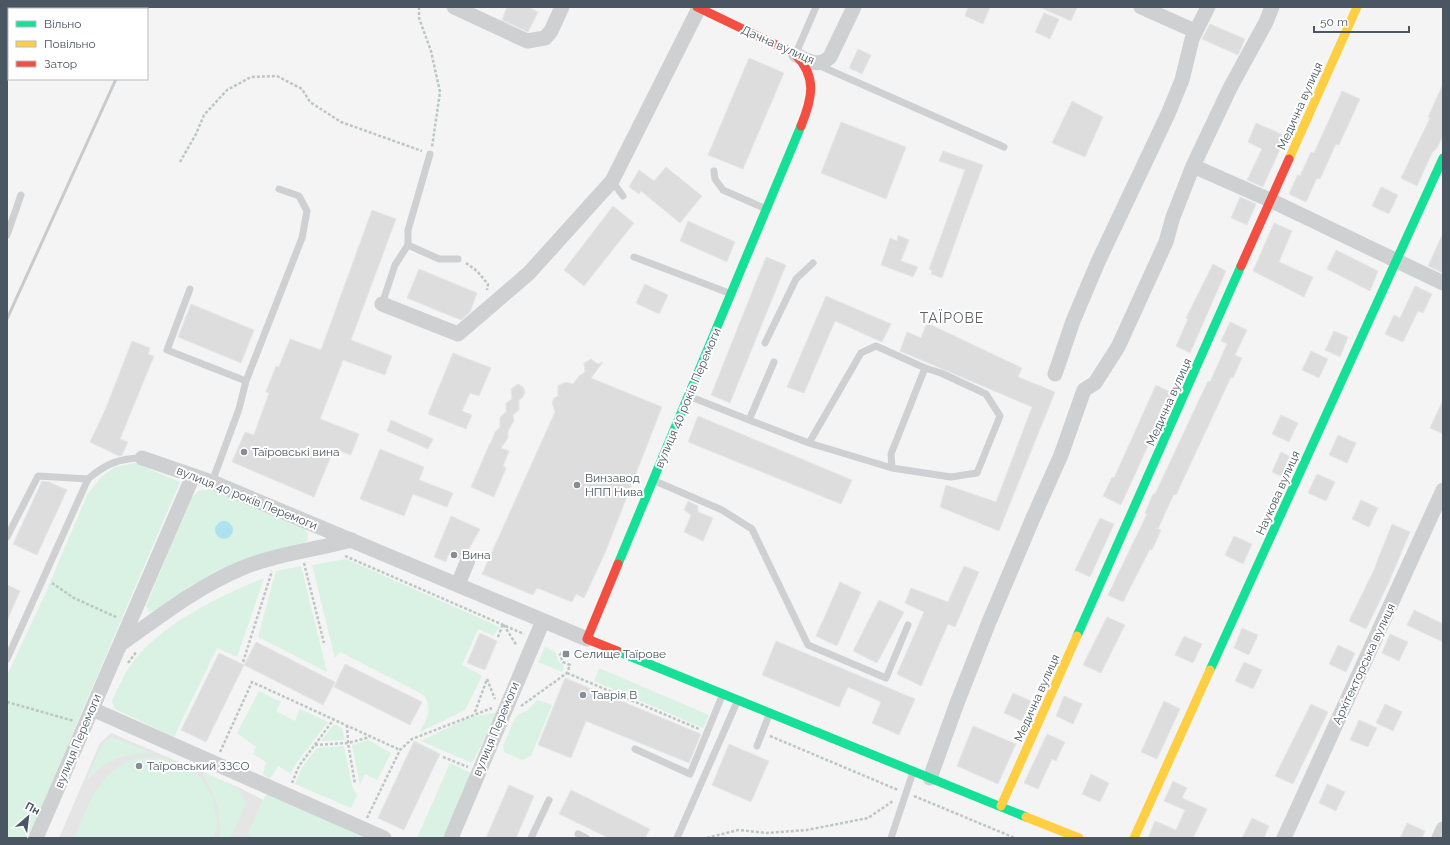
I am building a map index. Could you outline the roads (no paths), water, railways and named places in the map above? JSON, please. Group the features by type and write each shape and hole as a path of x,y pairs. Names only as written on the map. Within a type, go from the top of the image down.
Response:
{"street":[{"path":"454,7 527,41 545,38 551,32 562,7"},
{"name":"Дачна вулиця","path":"698,8 816,64 824,62 830,57 854,7"},
{"path":"1141,7 1196,31"},
{"path":"1055,374 1073,321 1098,262 1168,114 1182,80 1196,31 1208,7"},
{"path":"930,778 957,703 989,622 1032,518 1061,456 1084,390 1095,383 1118,347 1166,242 1175,211 1193,166 1230,88 1266,22 1272,7"},
{"name":"Медична вулиця","path":"1001,806 1357,7"},
{"path":"382,304 458,334 529,273 612,181 698,8"},
{"name":"вулиця 40 років Перемоги","path":"142,458 212,482 587,639 808,108 812,86 808,70 795,54"},
{"name":"Наукова вулиця","path":"1134,838 1443,158"},
{"path":"1193,166 1272,200 1443,283"},
{"name":"вулиця Перемоги","path":"36,838 193,476"},
{"name":"Архітекторська вулиця","path":"1284,838 1443,490"},
{"name":"вулиця 40 років Перемоги","path":"121,644 197,592 239,569 268,559 352,540"},
{"path":"458,584 468,560"},
{"name":"вулиця Перемоги","path":"451,838 478,771 543,621"},
{"path":"587,639 1079,838"},
{"path":"92,709 216,762 286,795 384,838"},
{"path":"1439,838 1443,829"}],"lane":[{"path":"795,54 816,7"},
{"path":"816,64 1004,148"},
{"path":"382,304 395,265 408,245 408,230 430,154"},
{"path":"714,171 715,179 722,190 766,209"},
{"path":"612,181 623,196"},
{"path":"212,482 239,409 246,381 302,238 307,211 299,196 279,189"},
{"path":"7,235 22,195"},
{"path":"408,245 439,259 458,259"},
{"path":"634,257 731,294"},
{"path":"764,343 796,279 813,264"},
{"path":"190,289 167,350 246,381"},
{"path":"688,396 809,443 892,468 951,477 977,473 1000,416 986,394 941,373 925,368 876,346 861,353 809,443"},
{"path":"749,420 774,362"},
{"path":"892,468 891,454 925,368"},
{"path":"7,658 88,478 100,468 113,462 127,458 142,458"},
{"path":"7,537 38,476 88,478"},
{"path":"653,480 722,510 752,529 808,645 886,678 908,625"},
{"path":"635,749 690,774 723,694"},
{"path":"677,838 738,700"},
{"path":"757,746 769,712"},
{"path":"891,838 913,771"},
{"path":"531,838 550,800"},
{"path":"578,834 586,838"}],"water":[{"path":"224,521 230,524 233,530 230,536 224,539 218,536 215,530 218,524"}],"railway":[{"path":"7,319 116,80"}],"place":[{"name":"Таїровські вина","path":"244,452"},
{"name":"Винзавод НПП Нива","path":"577,485"},
{"name":"Вина","path":"454,555"},
{"name":"Селище Таїрове","path":"566,654"},
{"name":"Таврія В","path":"583,695"},
{"name":"Таїровський ЗЗСО","path":"139,766"}],"district":[{"name":"ТАЇРОВЕ","path":"952,318"}]}
